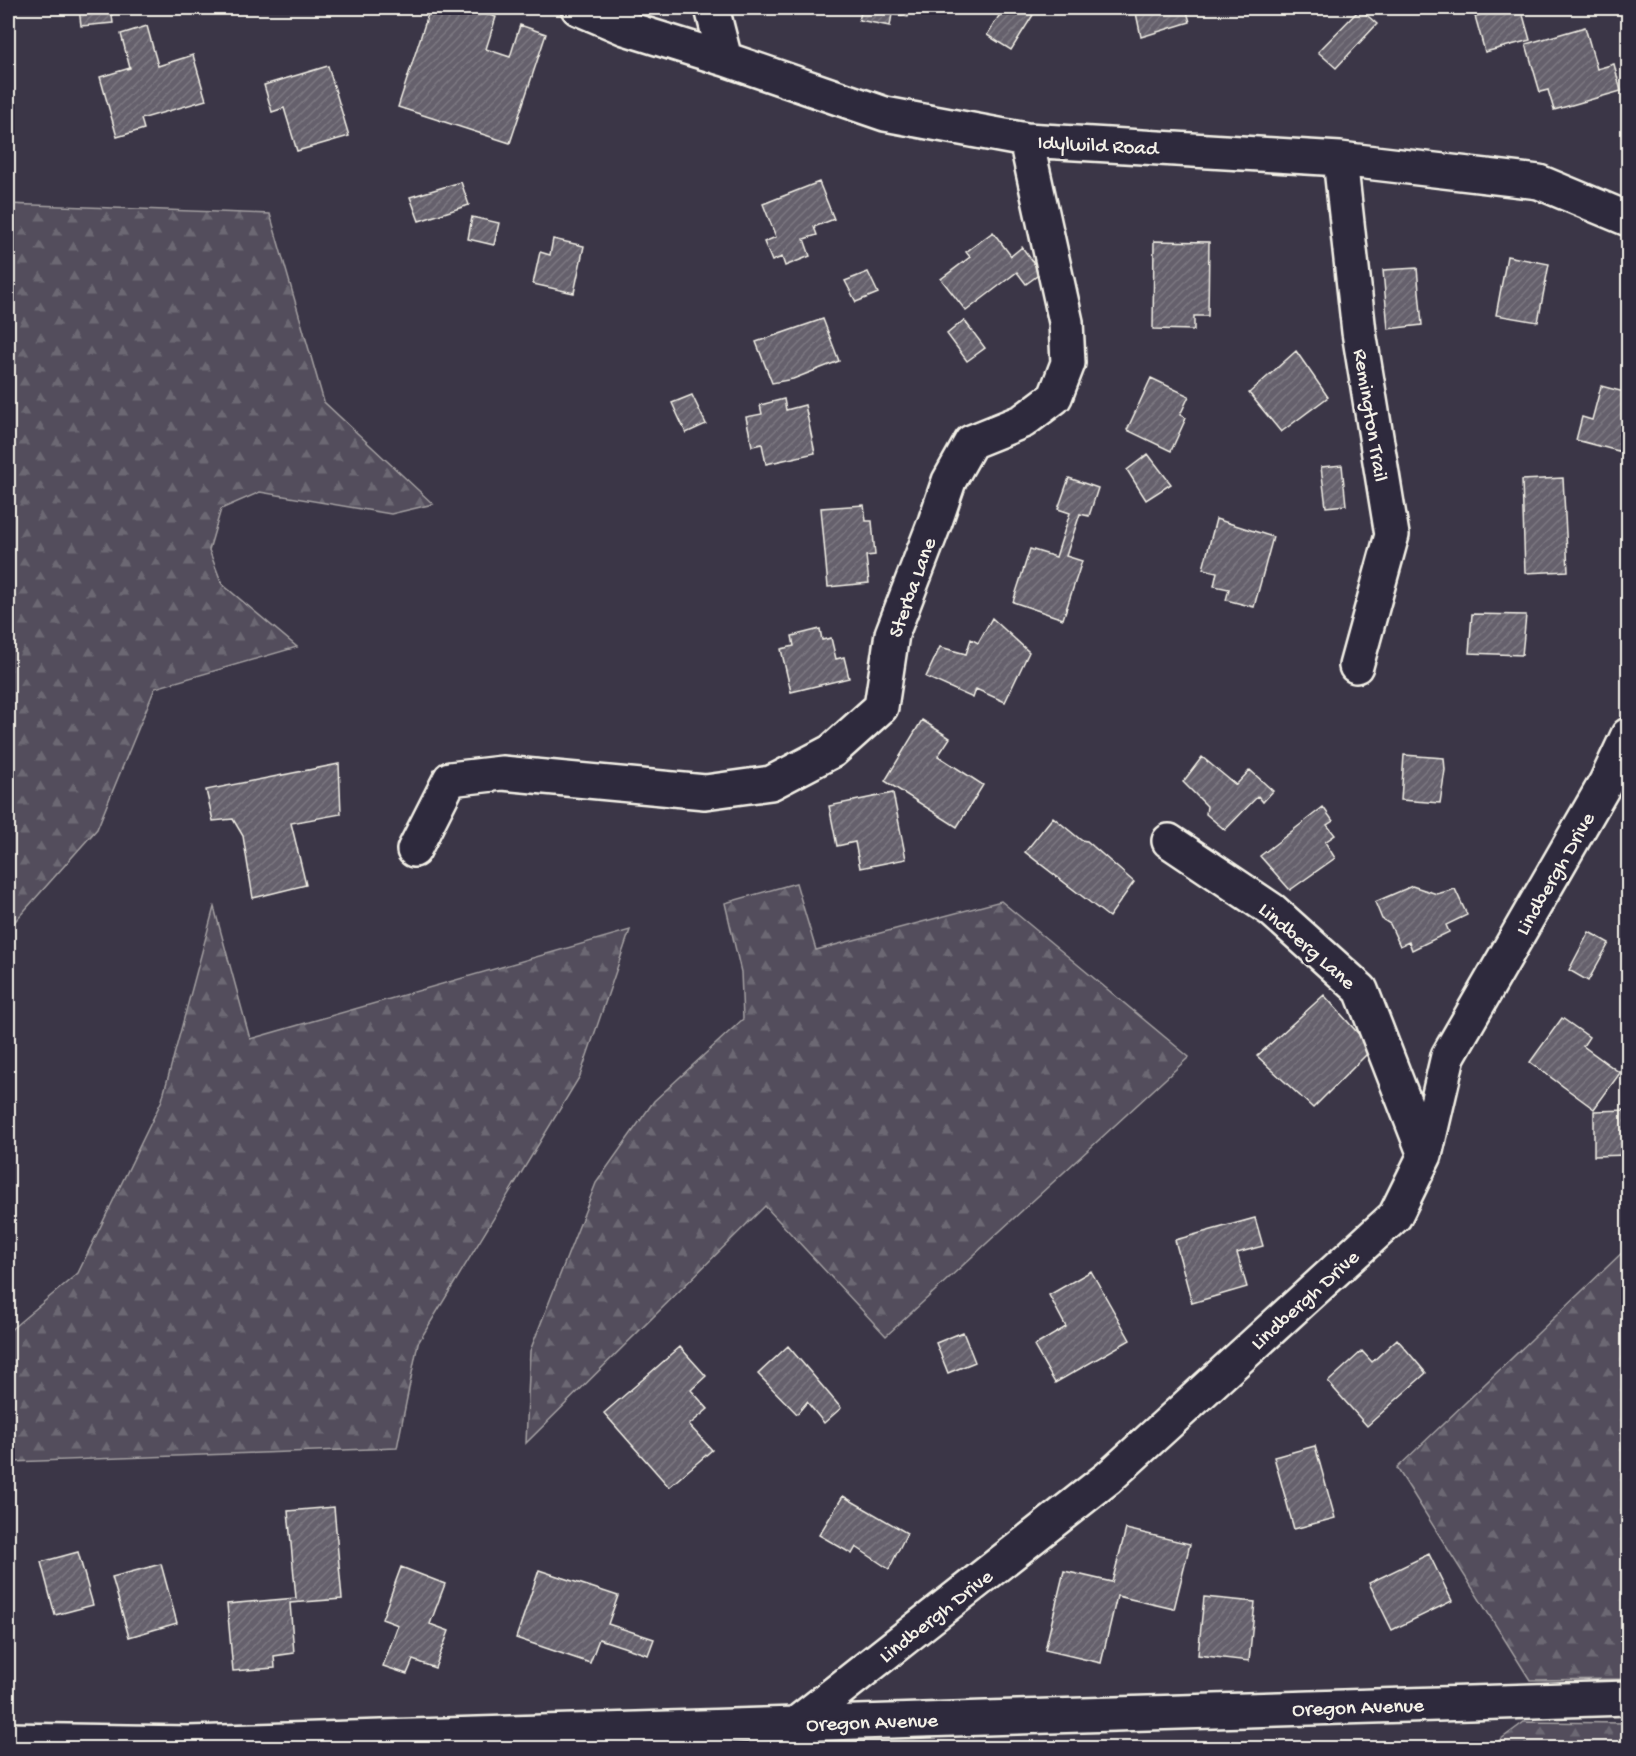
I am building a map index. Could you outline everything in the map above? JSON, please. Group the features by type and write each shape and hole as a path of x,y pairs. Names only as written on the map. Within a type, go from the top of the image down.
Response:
{"street":[{"name":"Idylwild Road","path":"578,8 625,28 885,114 1026,140 1340,159 1539,182 1629,219"},
{"path":"712,8 724,59"},
{"name":"Sterba Lane","path":"414,850 450,779 502,773 705,792 771,783 832,751 881,707 892,634 949,481 971,442 1023,422 1055,397 1068,363 1066,321 1026,140"},
{"name":"Remington Trail","path":"1340,159 1359,332 1392,535 1356,666"},
{"name":"Lindbergh Drive","path":"797,1723 1108,1478 1395,1216 1425,1155 1448,1056 1606,782 1629,735"},
{"name":"Lindberg Lane","path":"1169,841 1272,910 1361,990 1425,1155"},
{"name":"Oregon Avenue","path":"8,1740 188,1746 797,1723 1629,1698"}],"green space":[{"path":"8,204 270,214 324,402 433,504 391,514 260,492 221,509 209,550 222,584 297,647 155,688 97,829 8,929"},
{"path":"796,883 816,950 1001,901 1189,1057 886,1336 765,1206 526,1443 530,1351 596,1183 654,1101 743,1019 741,972 725,903"},
{"path":"214,907 250,1039 630,930 580,1076 418,1343 397,1448 12,1462 8,1401 8,1332 78,1273 162,1100"},
{"path":"1628,1247 1628,1679 1530,1680 1397,1468"},
{"path":"1524,1722 1628,1723 1628,1748 1489,1748"}],"building":[{"path":"79,8 111,8 113,23 81,26"},
{"path":"430,8 465,8 496,17 486,49 510,57 520,25 546,34 510,143 398,107"},
{"path":"854,8 910,8 908,17 892,14 890,26 859,20 862,9"},
{"path":"1004,8 1034,8 1030,13 1033,15 1011,50 987,35"},
{"path":"1135,8 1186,8 1190,22 1141,37"},
{"path":"1506,8 1521,8 1530,40 1485,52 1475,16"},
{"path":"1360,9 1377,24 1336,68 1318,52"},
{"path":"147,26 158,66 193,55 206,100 141,119 144,129 117,137 100,77 130,68 121,34"},
{"path":"1585,27 1597,69 1614,64 1621,91 1554,110 1548,90 1540,92 1526,44"},
{"path":"328,66 349,136 297,151 284,108 272,112 264,85"},
{"path":"461,182 469,205 419,221 410,197"},
{"path":"819,182 834,219 814,227 817,235 804,239 810,256 785,266 782,257 772,261 764,242 776,237 763,204"},
{"path":"472,217 499,223 494,245 468,239"},
{"path":"993,232 1011,256 1022,247 1041,273 1026,284 1017,272 966,311 941,279 970,257 966,252"},
{"path":"553,239 584,246 574,293 533,284 540,252 550,255"},
{"path":"1154,241 1209,242 1208,316 1194,316 1194,330 1153,329"},
{"path":"1507,256 1549,264 1538,322 1496,315"},
{"path":"1417,268 1422,325 1388,329 1383,270"},
{"path":"868,272 878,293 856,302 845,281"},
{"path":"823,319 839,361 793,379 772,383 756,342"},
{"path":"964,320 985,348 967,361 947,334"},
{"path":"1296,351 1328,397 1281,432 1249,393"},
{"path":"1151,378 1189,396 1180,415 1186,418 1171,451 1127,430"},
{"path":"1601,386 1628,393 1626,453 1576,440 1582,417 1592,420"},
{"path":"692,395 706,424 686,433 672,403"},
{"path":"784,399 786,410 805,405 815,453 766,464 762,444 752,446 746,417 762,414 760,405"},
{"path":"1148,454 1171,484 1146,500 1127,470"},
{"path":"1342,465 1346,505 1326,507 1321,467"},
{"path":"1069,478 1098,488 1089,516 1080,514 1066,556 1082,561 1063,619 1013,602 1030,549 1056,557 1070,513 1058,509"},
{"path":"1563,478 1568,571 1525,573 1522,480"},
{"path":"864,505 866,521 872,521 875,555 866,556 869,583 828,587 821,508"},
{"path":"1216,519 1273,537 1254,607 1226,600 1229,589 1214,586 1217,572 1203,569"},
{"path":"1472,614 1526,615 1522,655 1469,653"},
{"path":"992,618 1029,652 1005,702 976,689 973,698 926,677 940,647 966,654 971,639 978,643"},
{"path":"820,629 822,640 831,638 836,659 844,657 849,678 791,692 781,649 794,646 792,636"},
{"path":"922,720 950,738 938,756 983,785 957,827 885,781"},
{"path":"1404,755 1444,758 1445,770 1440,803 1401,800"},
{"path":"1202,757 1236,785 1250,770 1273,791 1263,802 1258,796 1225,830 1206,814 1207,806 1183,782"},
{"path":"339,764 341,814 291,823 306,885 253,898 243,836 233,819 213,821 206,790"},
{"path":"893,793 906,859 860,868 855,842 837,846 829,806"},
{"path":"1323,807 1333,821 1327,825 1335,835 1325,842 1335,858 1290,890 1260,856"},
{"path":"1053,817 1081,840 1087,841 1134,882 1109,917 1025,852"},
{"path":"1412,886 1437,894 1455,889 1467,915 1446,925 1449,932 1412,950 1409,942 1400,946 1390,924 1382,919 1375,902"},
{"path":"1589,932 1609,943 1588,981 1569,970"},
{"path":"1324,995 1372,1049 1313,1108 1257,1056"},
{"path":"1562,1018 1589,1037 1583,1046 1620,1073 1594,1109 1530,1062"},
{"path":"1628,1110 1628,1155 1594,1156 1594,1111"},
{"path":"1255,1218 1263,1246 1237,1253 1247,1287 1192,1303 1175,1240"},
{"path":"1091,1271 1130,1340 1055,1383 1034,1346 1066,1327 1049,1295"},
{"path":"963,1332 975,1362 948,1373 936,1343"},
{"path":"1397,1339 1426,1373 1367,1426 1328,1382 1362,1351 1372,1362"},
{"path":"788,1346 841,1408 824,1423 807,1402 797,1414 758,1374"},
{"path":"680,1347 706,1376 691,1390 708,1409 689,1425 712,1450 669,1487 604,1413"},
{"path":"1315,1446 1335,1518 1294,1529 1274,1457"},
{"path":"843,1496 907,1533 889,1569 856,1547 852,1554 819,1535"},
{"path":"334,1507 342,1599 290,1603 294,1653 274,1656 275,1668 233,1671 227,1604 296,1598 288,1511"},
{"path":"1126,1529 1190,1544 1174,1609 1117,1596 1101,1663 1045,1650 1064,1571 1112,1582"},
{"path":"78,1552 93,1605 55,1615 41,1562"},
{"path":"1429,1554 1452,1601 1392,1630 1369,1583"},
{"path":"161,1564 177,1623 129,1637 112,1577"},
{"path":"401,1567 445,1584 430,1624 449,1631 435,1668 413,1660 407,1674 383,1666 398,1625 382,1619"},
{"path":"539,1570 618,1596 608,1624 654,1639 648,1655 599,1639 590,1663 516,1638"},
{"path":"1204,1597 1255,1602 1249,1661 1198,1655"}]}
